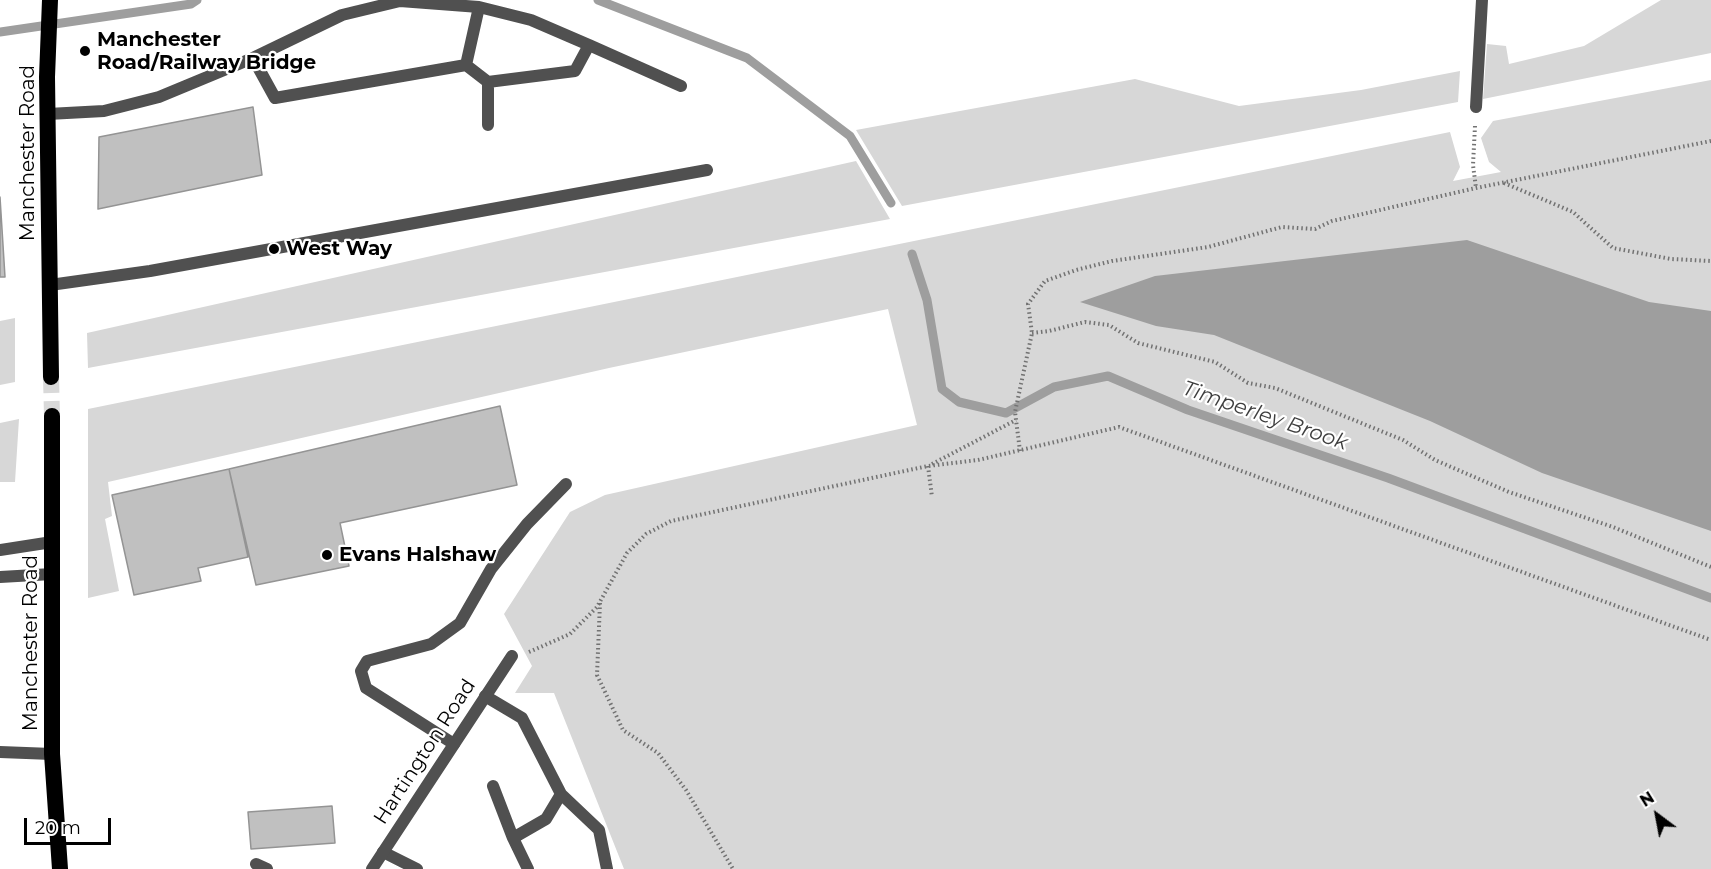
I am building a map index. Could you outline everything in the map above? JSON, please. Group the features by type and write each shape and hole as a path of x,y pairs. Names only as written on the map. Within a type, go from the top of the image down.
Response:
{"highway":[{"name":"Manchester Road","path":"50,0 47,77 51,377"},
{"name":"Manchester Road","path":"52,416 52,754 60,869"}],"street":[{"path":"1476,107 1482,0"},
{"path":"48,114 104,111 159,97 253,58 342,15 400,1 479,7 531,20 681,86"},
{"path":"466,65 479,7"},
{"path":"253,58 275,98 466,65 488,82 575,71 589,45"},
{"path":"488,82 488,125"},
{"path":"50,285 150,271 707,170"},
{"path":"454,744 366,688 361,671 367,661 431,644 460,622 491,569 526,524 566,484"},
{"path":"0,550 52,542"},
{"path":"0,577 52,574"},
{"name":"Hartington Road","path":"372,869 512,656"},
{"path":"485,696 522,718 561,794 599,830 607,869"},
{"path":"0,752 52,754"},
{"path":"493,786 528,869"},
{"path":"513,838 546,819 561,794"},
{"path":"383,852 417,869"}],"path":[{"path":"1476,107 1473,165 1476,188"},
{"path":"1020,450 1015,412 1032,333 1028,304 1045,281 1112,261 1208,247 1282,227 1315,229 1332,221 1476,188 1711,141"},
{"path":"1504,182 1573,212 1613,248 1671,259 1711,261"},
{"path":"1032,333 1049,332 1085,322 1109,324 1138,343 1215,362 1248,383 1275,388 1403,440 1435,460 1509,492 1613,526 1711,567"},
{"path":"928,466 1016,420"},
{"path":"512,656 536,651 570,634 600,602 627,553 646,534 671,521 928,466 978,460 1119,428 1711,640"},
{"path":"928,466 932,497"},
{"path":"600,602 597,675 623,730 658,753 686,790 733,869"}],"shaded area":[{"path":"1661,0 1711,0 1711,53 1483,99 1487,44 1506,46 1509,64 1584,46"},
{"path":"1460,71 1458,102 902,206 856,130 1135,79 1239,106 1361,90"},
{"path":"1711,80 1711,869 624,869 554,693 515,693 532,666 504,614 570,512 605,495 917,425 888,309 609,368 108,482 112,516 105,519 119,591 88,598 88,409 1450,132 1460,167 1453,181 1501,172 1489,162 1481,138 1493,121"},
{"path":"856,161 890,219 88,368 87,333"},
{"path":"1467,240 1649,302 1711,311 1711,531 1542,473 1430,421 1214,335 1156,326 1080,302 1155,276"},
{"path":"15,318 15,382 0,385 0,321"},
{"path":"19,419 15,482 0,482 0,423"}],"building":[{"path":"253,107 262,175 98,209 99,137"},
{"path":"0,197 5,277 0,277"},
{"path":"500,406 517,485 340,523 349,566 256,585 229,469"},
{"path":"229,469 248,557 198,568 201,581 134,595 112,495"},
{"path":"332,806 335,843 251,849 248,812"}],"waterway":[{"name":"Timperley Brook","path":"0,32 191,4 197,0"},
{"name":"Timperley Brook","path":"598,0 747,58 850,136 891,203"},
{"name":"Timperley Brook","path":"912,254 927,300 942,389 959,402 1006,413 1054,387 1108,376 1188,410 1388,478 1711,598"}],"tunnel":[{"path":"51,377 52,416"}],"place":[{"name":"Manchester Road/Railway Bridge","path":"85,51"},
{"name":"West Way","path":"274,249"},
{"name":"Evans Halshaw","path":"327,555"}]}
